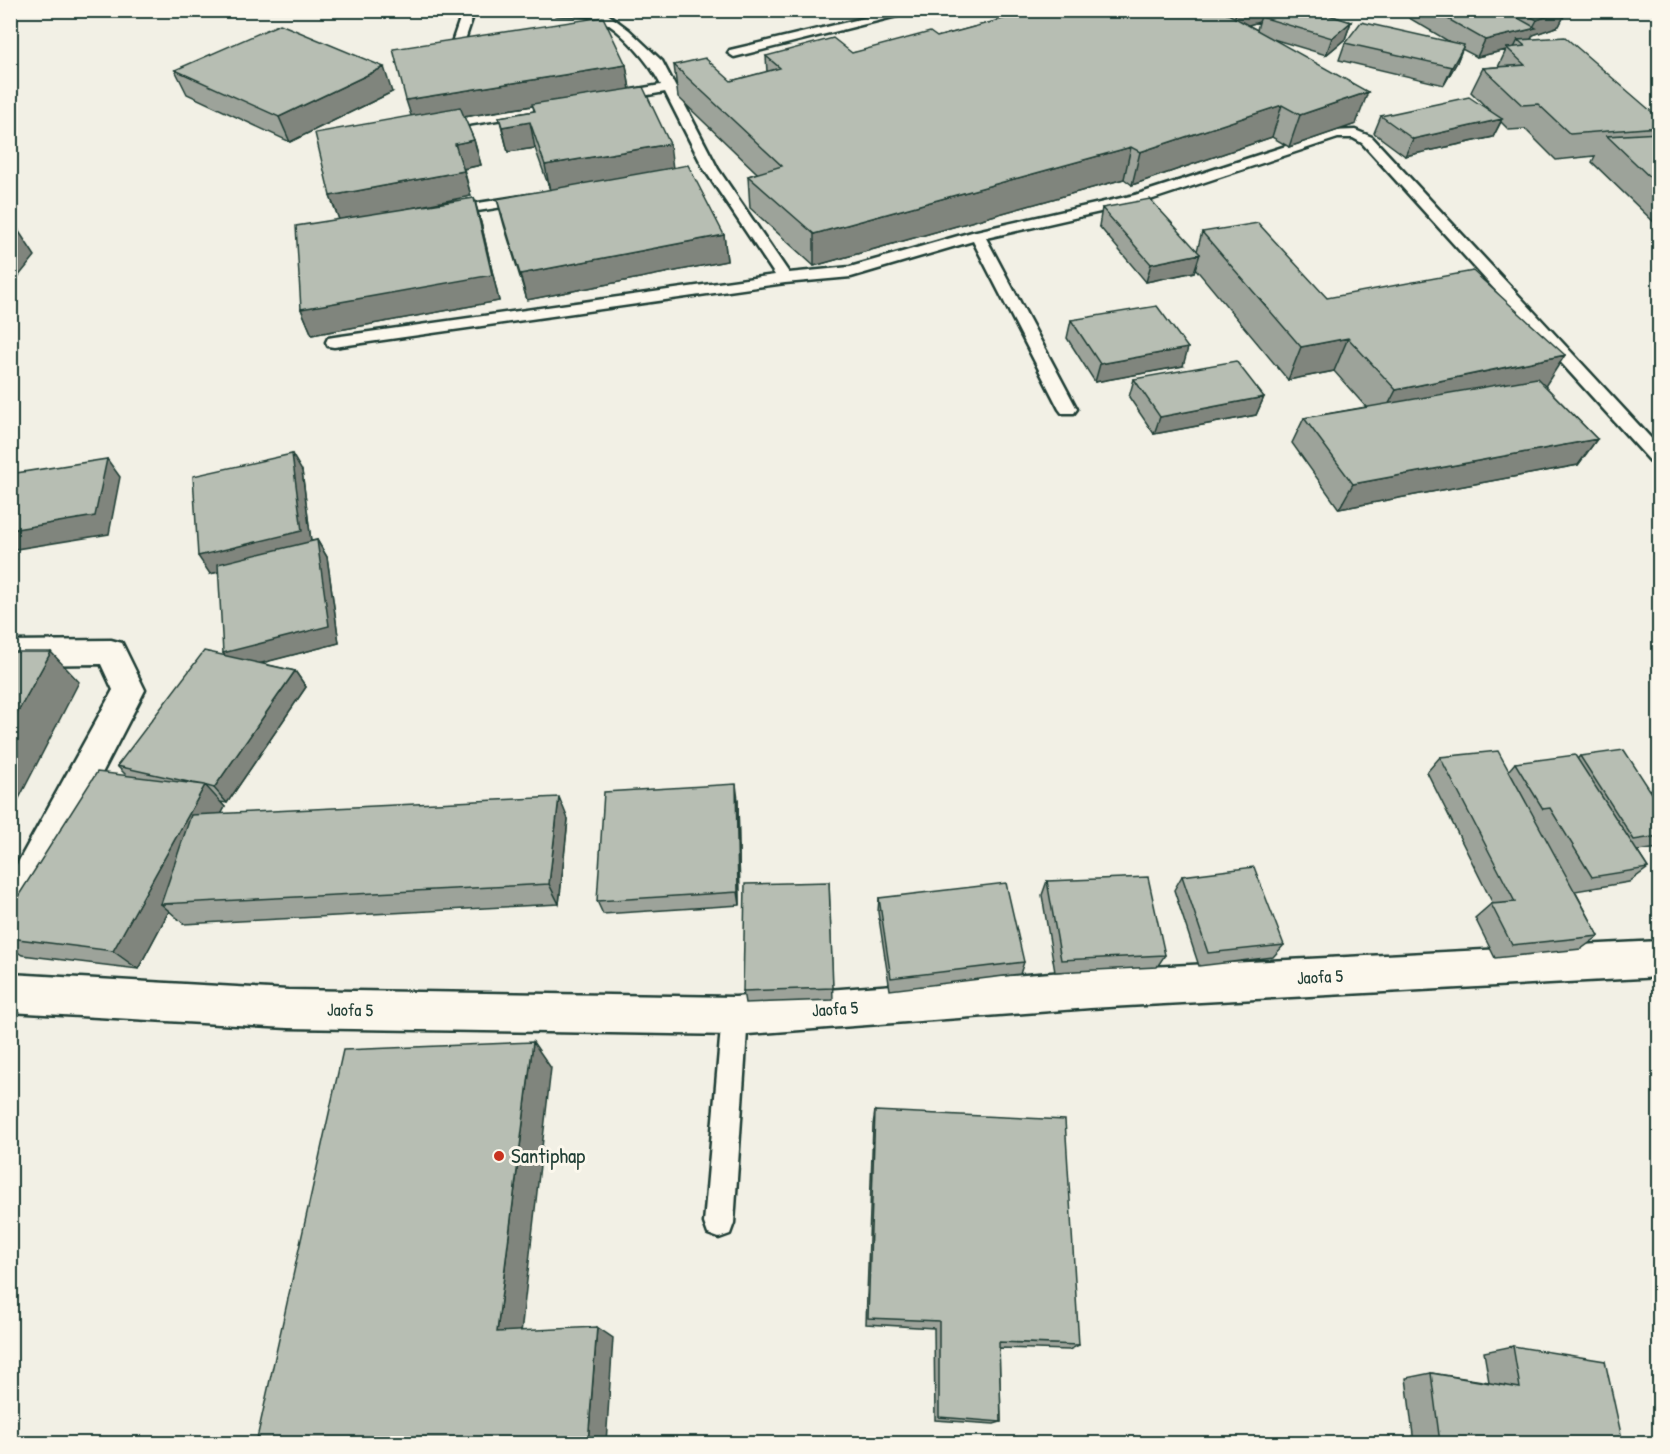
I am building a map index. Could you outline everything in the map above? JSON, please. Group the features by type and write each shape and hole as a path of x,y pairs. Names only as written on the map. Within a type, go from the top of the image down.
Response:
{"street":[{"path":"10,653 111,652 129,690 10,914"},
{"name":"Jaofa 5","path":"10,993 288,1009 735,1016 1090,989 1659,959"}],"lane":[{"path":"469,10 455,51 489,47"},
{"path":"556,10 602,16 625,33 657,64 705,170 785,278"},
{"path":"734,53 915,10"},
{"path":"602,35 625,33"},
{"path":"599,99 669,87"},
{"path":"426,128 576,103"},
{"path":"334,342 785,278 851,272 977,235 1139,199 1337,134 1355,134 1367,140 1659,460"},
{"path":"430,215 547,196"},
{"path":"977,235 1068,409"},
{"path":"719,1223 735,1016"}],"building":[{"path":"1036,10 1221,10 1368,92 1300,115 1282,105 1140,152 1131,147 814,234 748,176 782,166 674,65 705,58 731,81 780,68 766,56 833,38 852,53 930,32 937,37"},
{"path":"1230,10 1246,10 1236,13"},
{"path":"1270,10 1313,10 1351,22 1332,38 1261,17"},
{"path":"1432,10 1504,10 1536,28 1485,40"},
{"path":"1517,10 1564,10 1537,20"},
{"path":"603,17 626,65 406,100 393,49"},
{"path":"1361,22 1464,45 1452,67 1345,43"},
{"path":"280,24 384,67 279,117 175,70"},
{"path":"1565,37 1659,118 1659,127 1570,134 1538,104 1522,105 1483,68 1525,65 1507,48 1525,46 1518,40"},
{"path":"643,87 670,144 545,165 530,122 502,127 499,117 535,111 532,104"},
{"path":"1469,97 1502,119 1413,139 1381,116"},
{"path":"460,107 474,140 455,144 464,171 330,196 315,133"},
{"path":"1659,133 1659,186 1607,136"},
{"path":"688,165 724,235 520,274 497,199"},
{"path":"474,198 492,275 301,309 296,226"},
{"path":"1150,199 1200,254 1151,264 1102,208"},
{"path":"1258,223 1327,298 1473,271 1565,355 1396,390 1348,338 1301,347 1202,232"},
{"path":"10,230 18,230 10,239"},
{"path":"1157,306 1188,348 1100,364 1071,320"},
{"path":"1236,361 1264,397 1160,417 1134,379"},
{"path":"1537,378 1597,439 1353,484 1304,418"},
{"path":"292,454 302,531 198,556 193,476"},
{"path":"107,459 95,516 10,530 10,474"},
{"path":"317,540 329,626 223,653 218,564"},
{"path":"204,651 295,671 214,788 117,766"},
{"path":"10,652 51,652 10,726"},
{"path":"1624,750 1659,804 1659,836 1634,840 1580,756"},
{"path":"1498,751 1599,936 1512,945 1491,904 1515,902 1440,757"},
{"path":"1575,755 1648,868 1592,877 1550,808 1543,809 1515,763"},
{"path":"97,772 205,785 113,951 10,938 10,909"},
{"path":"736,784 738,892 597,901 604,792"},
{"path":"559,797 549,884 161,904 191,815"},
{"path":"1254,867 1284,945 1208,953 1182,876"},
{"path":"1148,877 1165,955 1061,960 1047,881"},
{"path":"829,882 833,988 743,991 745,884"},
{"path":"1006,883 1024,962 891,978 879,898"},
{"path":"533,1042 497,1332 597,1327 588,1443 256,1443 343,1050"},
{"path":"875,1111 1065,1120 1079,1345 999,1342 1001,1422 939,1417 939,1321 868,1318"},
{"path":"1513,1346 1605,1361 1623,1443 1440,1443 1431,1373 1520,1388"}],"place":[{"name":"Santiphap","path":"499,1156"}]}
